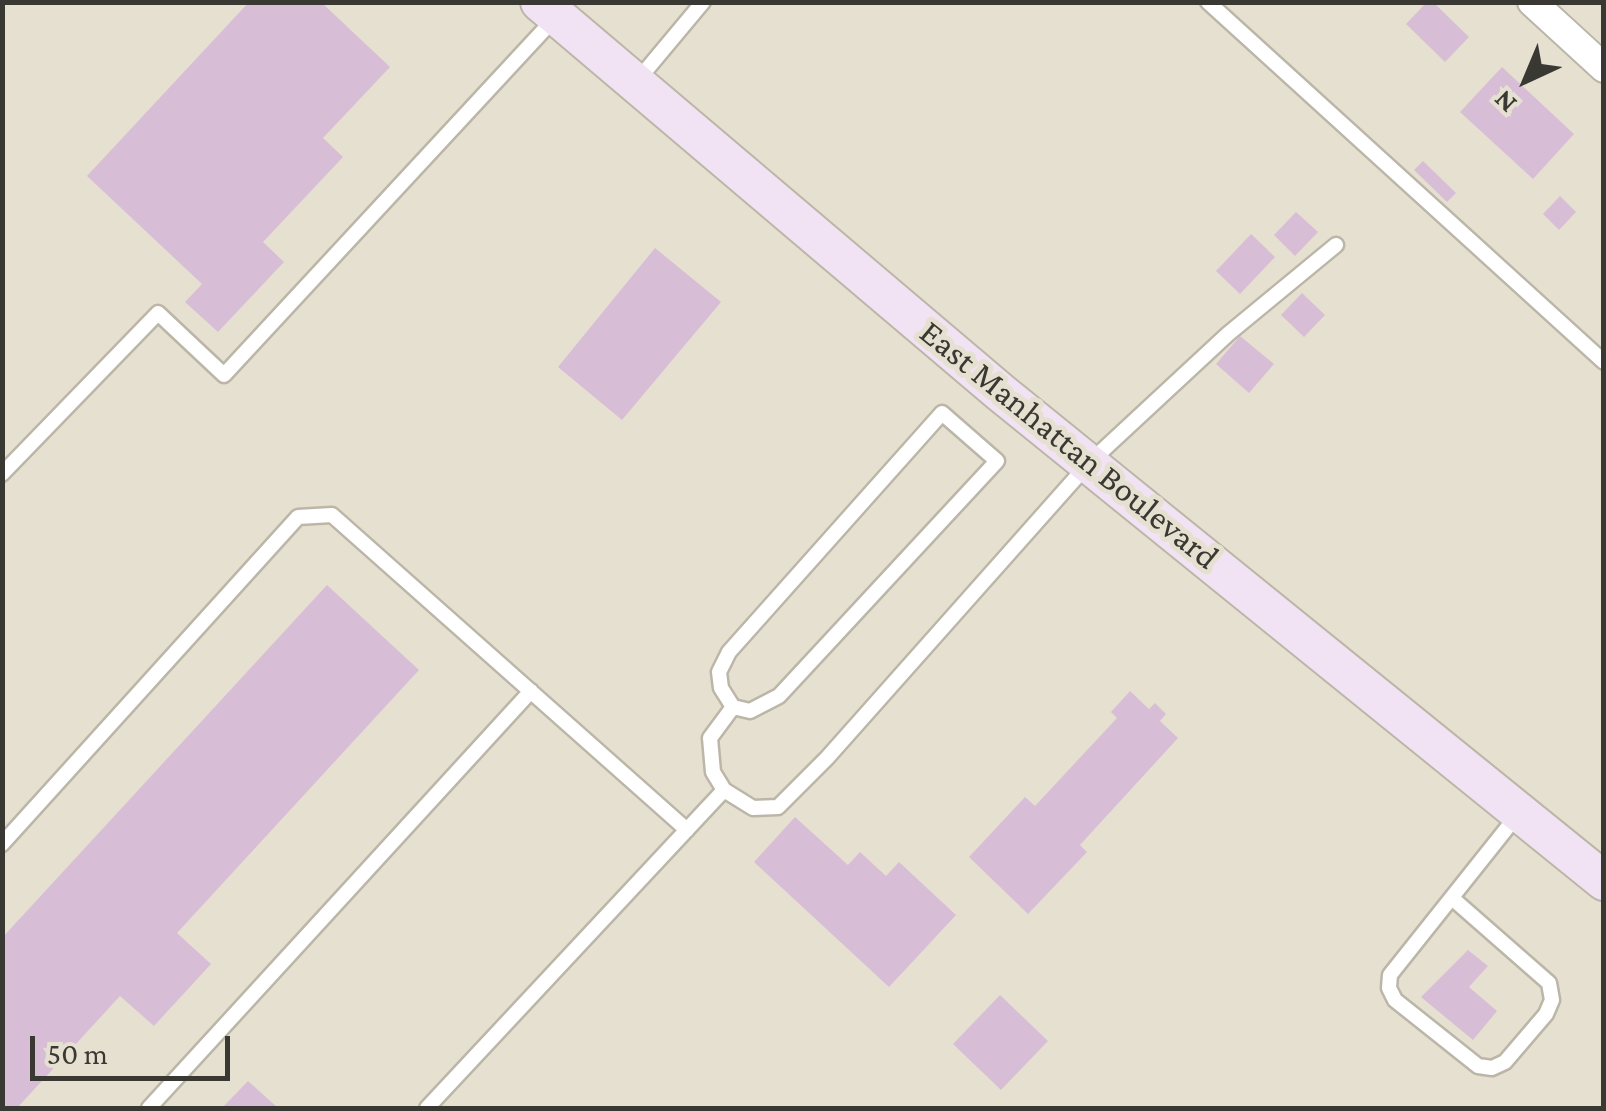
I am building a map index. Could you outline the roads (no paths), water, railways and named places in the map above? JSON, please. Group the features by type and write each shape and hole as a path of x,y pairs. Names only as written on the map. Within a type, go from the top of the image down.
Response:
{"street":[{"path":"1532,2 1604,68"},
{"name":"East Manhattan Boulevard","path":"548,10 1089,463 1604,881"}],"lane":[{"path":"636,82 703,2"},
{"path":"1208,2 1604,362"},
{"path":"2,474 158,314 224,375 548,10"},
{"path":"733,707 710,738 713,772 724,790 753,808 778,806 827,758 1089,463 1228,334 1336,245"},
{"path":"942,412 998,461 778,696 750,710 733,707 721,688 719,672 729,652 942,412"},
{"path":"2,844 298,517 332,515 687,830"},
{"path":"149,1108 530,691"},
{"path":"427,1108 724,790"},
{"path":"1452,898 1548,983 1552,1000 1546,1014 1505,1062 1492,1068 1478,1066 1396,1000 1388,988 1390,975 1519,813"}]}
